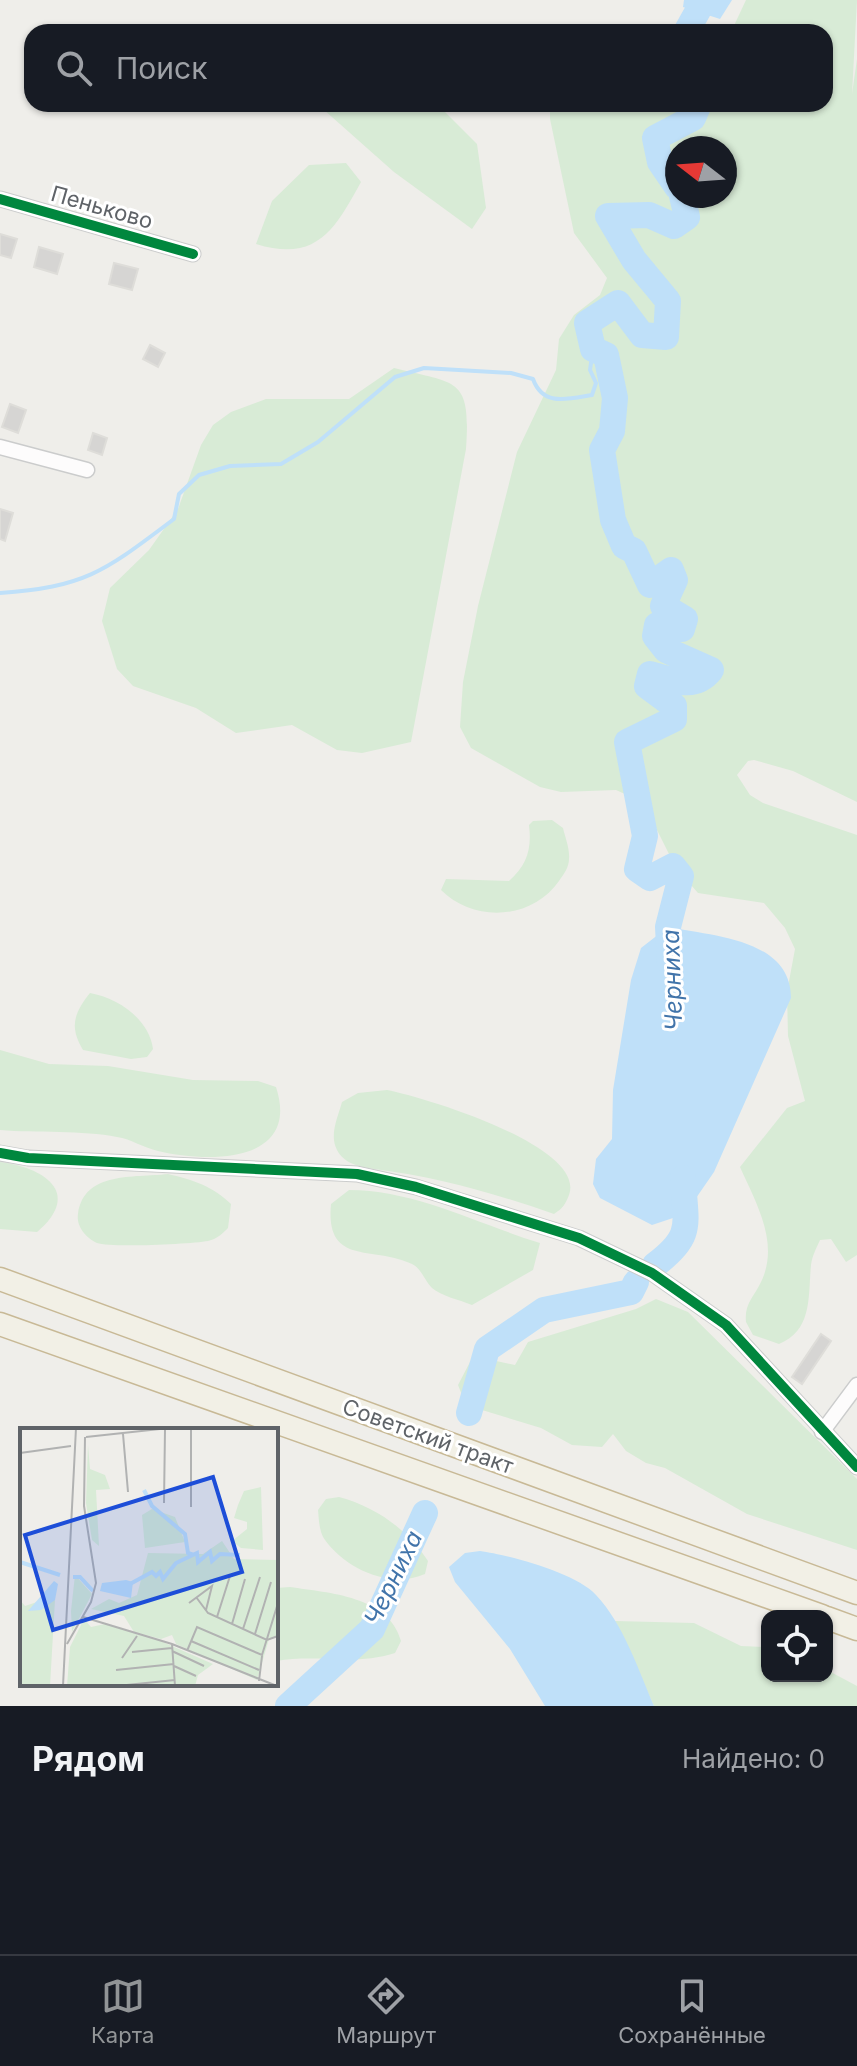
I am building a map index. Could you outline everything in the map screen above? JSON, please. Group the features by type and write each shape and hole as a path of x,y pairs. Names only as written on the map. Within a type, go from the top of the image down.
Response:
{"highway":[{"name":"Советский тракт","path":"0,1279 857,1593"},
{"name":"Советский тракт","path":"0,1324 804,1610"},
{"name":"Советский тракт","path":"833,1620 857,1629"}],"street":[{"name":"Пеньково","path":"0,199 193,254"},
{"path":"0,447 87,470"},
{"path":"0,1153 28,1158 357,1174 416,1187 579,1238 652,1273 726,1325 857,1467"},
{"path":"822,1432 857,1385"}],"green space":[{"path":"746,0 857,0 852,94 857,59 857,802 793,771 754,760 748,761 737,775 750,795 763,803 857,835 857,1255 846,1262 831,1239 820,1240 812,1262 807,1311 798,1330 779,1344 753,1335 746,1322 748,1305 761,1282 768,1253 764,1223 740,1167 787,1108 805,1101 788,1036 787,992 795,949 785,928 764,903 698,893 676,868 647,810 636,799 616,790 561,792 540,787 471,748 460,727 463,682 478,606 517,452 556,370 559,339 574,315 600,295 607,278 574,233 550,112 833,112 833,24 735,24"},
{"path":"326,112 445,112 477,144 486,208 472,229 394,172"},
{"path":"346,163 361,182 342,214 322,238 294,249 256,244 272,201 309,165"},
{"path":"394,368 433,377 456,388 466,408 467,426 466,449 411,742 362,753 337,750 292,725 236,733 196,708 133,686 117,669 102,621 110,588 149,550 178,509 201,445 213,425 231,412 266,399 349,399"},
{"path":"552,820 563,828 569,862 559,881 534,904 518,910 486,912 454,901 441,890 446,879 509,881 527,856 529,825 533,821"},
{"path":"90,993 121,1005 139,1019 153,1049 147,1057 131,1059 83,1050 76,1034 75,1020"},
{"path":"0,1050 49,1064 108,1066 193,1080 258,1081 276,1087 280,1112 275,1131 263,1144 224,1156 178,1155 104,1135 0,1130"},
{"path":"387,1090 465,1113 529,1142 553,1159 568,1177 569,1195 565,1204 554,1214 465,1187 348,1162 337,1150 334,1138 342,1102 358,1093"},
{"path":"0,1162 30,1169 52,1184 57,1194 57,1205 51,1218 37,1232 0,1229"},
{"path":"168,1174 202,1184 231,1204 228,1228 208,1241 151,1245 97,1243 83,1231 78,1214 82,1200 90,1190 112,1179"},
{"path":"349,1190 374,1191 422,1202 540,1243 533,1270 472,1305 445,1296 432,1288 412,1264 344,1246 331,1224 331,1204"},
{"path":"656,1299 688,1312 857,1479 857,1550 747,1514 665,1468 646,1463 626,1451 613,1434 602,1447 572,1445 541,1428 482,1410 462,1395 458,1385 470,1362 478,1357 515,1365 528,1342 636,1309"},
{"path":"339,1497 378,1513 400,1529 428,1561 425,1574 412,1578 384,1578 357,1568 334,1551 322,1533 318,1510 326,1499"},
{"path":"290,1587 356,1599 384,1614 401,1641 395,1653 380,1657 278,1661 278,1588"},
{"path":"615,1621 694,1623 741,1646 761,1647 761,1682 833,1682 833,1673 857,1686 857,1706 654,1706"}],"water":[{"path":"684,0 732,0 720,19 683,7"},
{"path":"668,927 727,938 764,952 778,963 788,978 791,998 714,1172 685,1214 652,1225 600,1198 593,1184 596,1159 612,1139 613,1090 631,980 641,948"},
{"path":"480,1551 508,1556 558,1572 596,1595 615,1620 654,1706 545,1706 510,1649 455,1582 449,1567 465,1553"}],"building":[{"path":"0,234 17,239 11,258 0,255"},
{"path":"39,247 63,254 57,274 34,267"},
{"path":"114,263 138,269 132,290 109,284"},
{"path":"150,345 165,353 158,367 143,359"},
{"path":"10,404 26,410 18,433 2,427"},
{"path":"93,433 107,438 102,455 88,450"},
{"path":"0,509 13,513 5,541 0,539"},
{"path":"821,1334 831,1341 802,1384 792,1377"}],"waterway":[{"name":"Черниха","path":"690,24 704,0"},
{"name":"Черниха","path":"665,169 660,162 655,138 693,118 696,112"},
{"name":"Черниха","path":"670,963 668,927 681,876 673,866 650,878 637,869 645,836 627,742 674,719 674,706 647,686 650,674 690,682 711,670 666,650 655,636 657,625 682,629 685,619 663,606 675,580 671,570 650,585 634,551 624,546 613,520 602,450 612,431 615,398 606,355 593,349 587,323 618,303 642,335 666,337 668,301 634,260 608,216 649,215 674,226 687,217 685,208"},
{"path":"0,593 54,586 94,573 174,519 179,494 199,475 230,466 281,464 318,442 395,377 424,368 511,373 533,379 537,388 550,397 574,398 592,395 596,383 590,370 593,349"},
{"name":"Черниха","path":"655,1265 677,1245 685,1228 683,1178"},
{"name":"Черниха","path":"469,1413 487,1349 544,1310 631,1292 636,1282"},
{"name":"Черниха","path":"288,1706 372,1629 425,1513"}],"cycle path":[{"path":"0,199 193,254"},
{"path":"0,1153 28,1158 357,1174 416,1187 579,1238 652,1273 726,1325 857,1467"}]}
